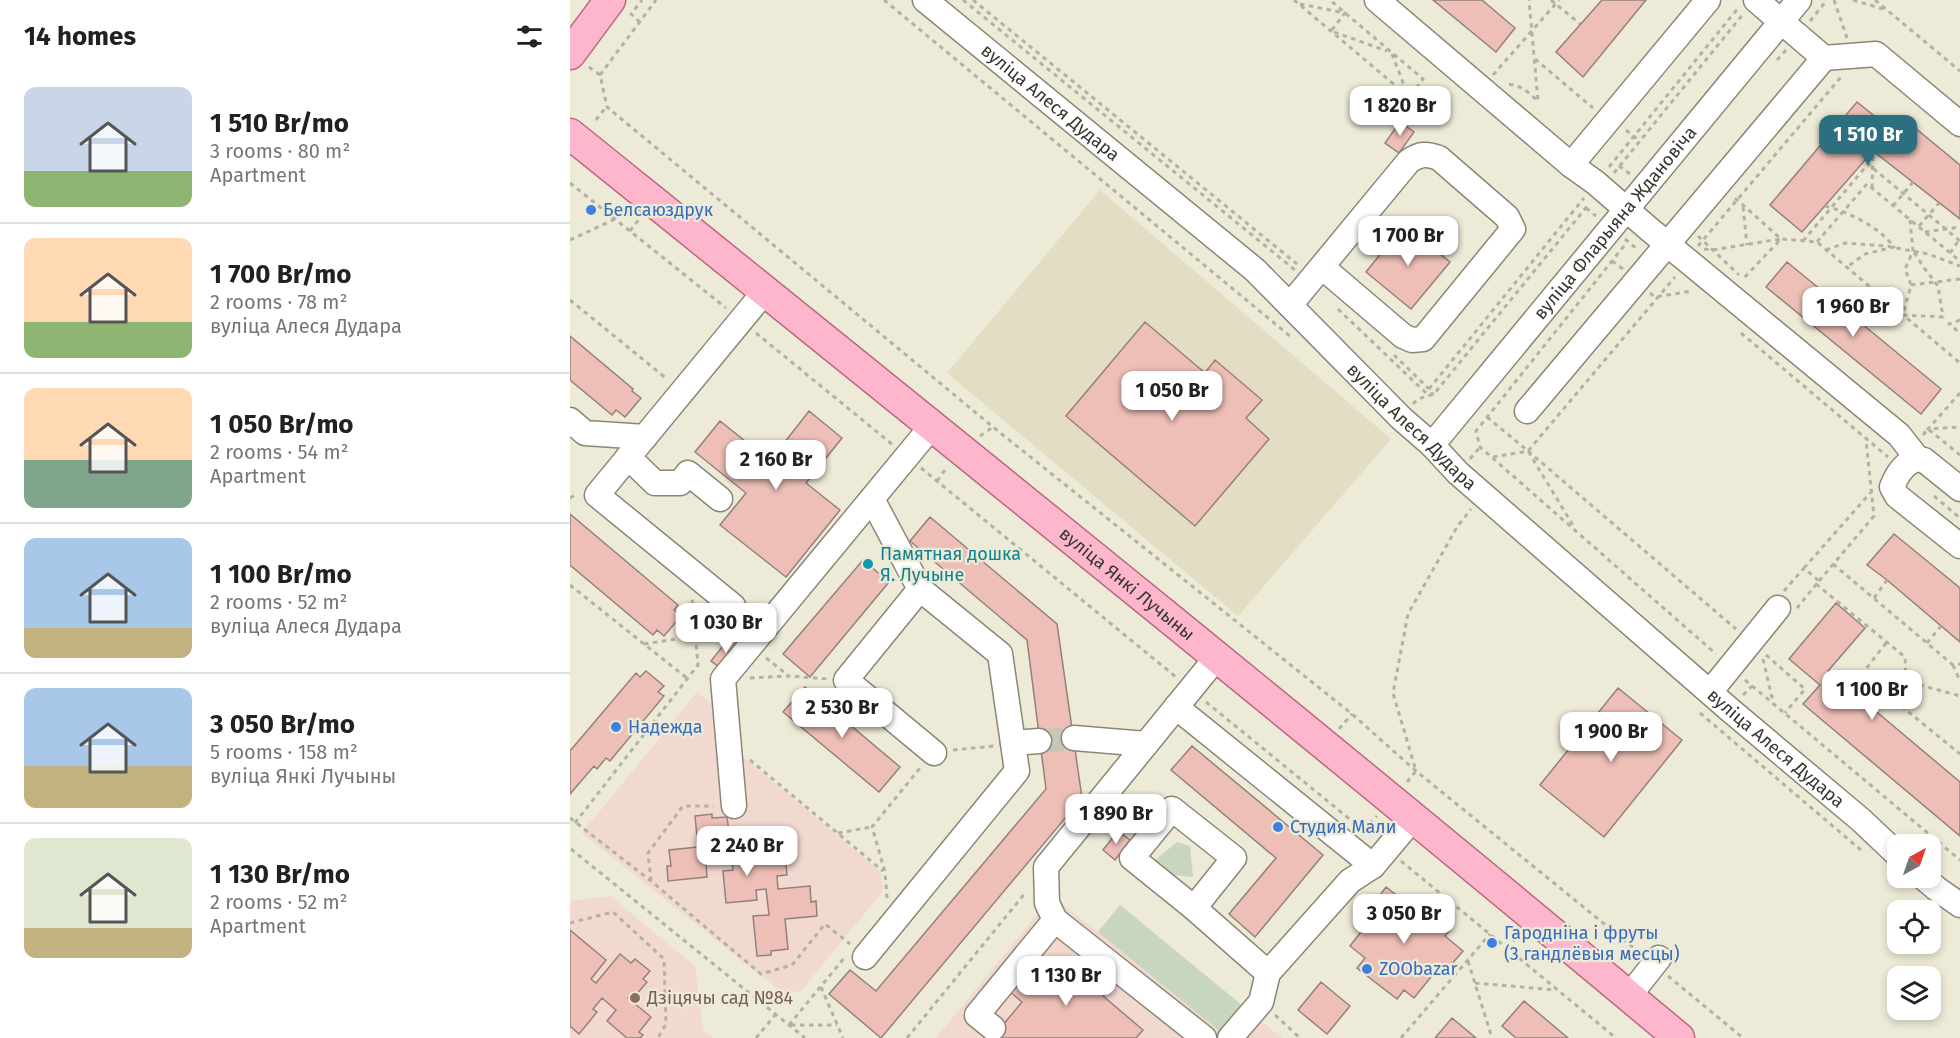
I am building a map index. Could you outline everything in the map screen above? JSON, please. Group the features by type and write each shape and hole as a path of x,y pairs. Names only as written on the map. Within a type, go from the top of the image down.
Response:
{"main road":[{"path":"579,60 610,0"},
{"name":"вуліца Янкі Лучыны","path":"570,134 766,290 1414,817 1679,1038"}],"street":[{"name":"вуліца Алеся Дудара","path":"925,0 1255,270 1458,473 1887,845"},
{"path":"1377,0 1571,165 1596,183 1899,435 1917,458 1924,460 1960,489"},
{"path":"1571,165 1707,0"},
{"path":"1756,0 1824,58 1849,63 1876,54 1960,124"},
{"name":"вуліца Фларыяна Ждановіча","path":"1432,446 1799,0"},
{"path":"1527,411 1824,58"},
{"path":"1290,305 1408,161 1418,155 1428,154 1439,158 1507,217 1513,226 1513,229 1423,339 1412,340 1403,336 1315,276"},
{"path":"732,606 597,495 766,290"},
{"path":"570,420 585,433 645,437"},
{"path":"734,806 723,679 933,426"},
{"path":"628,457 655,483 680,483 688,473 720,499"},
{"path":"1917,458 1910,461 1896,478 1892,487 1897,496 1960,546"},
{"path":"859,952 890,927 1017,771 1000,654 920,589 872,499"},
{"path":"920,589 846,680 934,753"},
{"path":"1710,692 1778,608"},
{"path":"1204,1038 1055,920 1047,903 1046,867 1217,657"},
{"path":"1184,698 1380,858"},
{"path":"1074,738 1146,744"},
{"path":"1013,743 1040,741"},
{"path":"1230,1038 1261,1002 1268,973 1350,881 1380,858 1414,817"},
{"path":"1935,888 1960,905"},
{"path":"1194,908 1268,973"},
{"path":"993,1028 977,1014 1055,920"},
{"path":"1629,996 1656,961"}],"path":[{"path":"640,22 631,14 642,0"},
{"path":"600,75 656,0"},
{"path":"963,0 1315,276"},
{"path":"972,0 1315,276"},
{"path":"1330,0 1423,79 1409,97 1408,95"},
{"path":"1551,0 1580,24"},
{"path":"1492,81 1490,79 1559,0"},
{"path":"1781,239 1744,280 1702,241 1849,63 1834,0"},
{"path":"1853,0 1885,10"},
{"path":"1875,0 1960,71"},
{"path":"1297,1 1345,13"},
{"path":"1297,1 1408,95"},
{"path":"1502,83 1523,88 1538,101 1529,1"},
{"path":"1331,31 1345,13"},
{"path":"1331,31 1391,52 1408,95"},
{"path":"579,60 600,75 607,106 993,427 1352,714 1416,771 1656,961 1743,1038"},
{"path":"1534,60 1608,121"},
{"path":"596,120 607,106"},
{"path":"1872,188 1873,151"},
{"path":"1803,241 1868,164 1960,240 1950,253"},
{"path":"1893,206 1913,182"},
{"path":"570,183 907,456 1184,698 1354,823"},
{"path":"1817,242 1867,184 1960,261"},
{"path":"1732,195 1781,239"},
{"path":"1918,227 1939,203"},
{"path":"1743,205 1747,245"},
{"path":"1825,206 1844,211 1887,238 1894,248"},
{"path":"570,240 615,219"},
{"path":"1903,315 1943,317 1938,286 1913,251 1910,220"},
{"path":"1925,232 1960,227"},
{"path":"1712,250 1781,239 1817,242 1960,363"},
{"path":"1826,250 1845,243 1894,248 1928,254 1960,266"},
{"path":"1847,267 1865,254 1894,248"},
{"path":"1903,315 1911,285 1905,269 1913,251"},
{"path":"1492,457 1528,451 1675,278"},
{"path":"1911,285 1960,279"},
{"path":"570,300 682,391"},
{"path":"1338,302 1363,325"},
{"path":"1334,306 1426,393 1434,394"},
{"path":"1960,320 1949,324 1960,333"},
{"path":"1388,349 1430,389"},
{"path":"1928,429 1960,393"},
{"path":"1487,417 1751,642"},
{"path":"1928,429 1960,427"},
{"path":"1928,429 1960,455"},
{"path":"1476,431 1480,447"},
{"path":"1866,438 1874,516 1818,583 1905,657 1906,681 1960,696"},
{"path":"1528,451 1576,531"},
{"path":"1871,490 1880,498"},
{"path":"1804,567 1871,490"},
{"path":"1416,771 1393,693 1408,614 1457,526 1471,508"},
{"path":"1833,564 1953,665 1960,681"},
{"path":"1873,598 1887,580"},
{"path":"570,585 688,679"},
{"path":"575,823 698,665 692,596"},
{"path":"1927,643 1941,626"},
{"path":"644,644 734,630"},
{"path":"1886,642 1862,674 1960,754"},
{"path":"1773,704 1761,650 1805,689 1785,713"},
{"path":"1953,665 1960,664"},
{"path":"698,665 723,679 789,676 846,680"},
{"path":"728,743 885,872"},
{"path":"837,833 872,826 934,753 1013,743"},
{"path":"651,881 648,853 683,806 734,806"},
{"path":"570,818 651,881 761,974 792,965 825,924 859,952 820,987 789,1025"},
{"path":"872,826 885,872 890,927"},
{"path":"570,842 571,849 805,1038"},
{"path":"1380,858 1490,934 1616,1038"},
{"path":"907,1038 1046,867"},
{"path":"570,922 613,912 664,959 666,1024 658,1038"},
{"path":"1401,1038 1490,934"},
{"path":"1468,961 1492,1038"},
{"path":"1475,983 1558,990"},
{"path":"820,987 843,1038"},
{"path":"1261,1002 1300,1038"},
{"path":"756,1038 776,1014"},
{"path":"789,1025 837,1025"}],"shaded area":[{"path":"1100,190 1391,439 1238,616 947,373"},
{"path":"697,692 718,709 741,755 881,872 883,891 801,991 783,993 582,833"},
{"name":"Дзіцячы сад №84","path":"610,896 695,966 703,1030 713,1038 570,1038 570,901"},
{"path":"1052,896 1098,932 1120,905 1282,1038 936,1038"}],"green space":[{"path":"1177,842 1190,846 1193,877 1163,874 1155,860"},
{"path":"1120,905 1250,1012 1228,1038 1098,932"}],"building":[{"path":"1433,0 1482,0 1515,28 1496,52"},
{"path":"1602,0 1646,0 1583,77 1556,52"},
{"path":"1857,102 1892,130 1903,118 1960,165 1960,219 1873,151 1802,232 1770,205"},
{"path":"1400,122 1414,132 1399,153 1385,143"},
{"path":"1404,225 1450,262 1411,309 1366,272"},
{"path":"1787,262 1941,389 1921,414 1766,287"},
{"path":"1145,322 1205,373 1215,360 1262,400 1246,418 1269,439 1195,526 1066,416"},
{"path":"570,336 641,398 625,417 616,410 612,415 570,380"},
{"path":"809,411 842,438 806,483 840,510 786,577 720,525 746,493 695,452 720,421 770,461"},
{"path":"570,514 678,605 674,610 681,616 664,636 657,630 653,635 570,565"},
{"path":"930,517 1057,624 1082,798 881,1038 829,994 850,970 876,991 1046,789 1027,640 910,541"},
{"path":"1894,534 1960,588 1960,642 1867,565"},
{"path":"863,560 889,582 810,677 783,654"},
{"path":"1836,603 1865,628 1828,671 1960,782 1960,836 1803,704 1820,685 1789,659"},
{"path":"730,637 741,646 723,670 711,661"},
{"path":"646,671 664,686 658,692 664,696 610,761 606,758 597,769 594,766 570,794 570,751 636,673 640,677"},
{"path":"805,687 900,767 879,792 783,712"},
{"path":"1618,688 1682,740 1604,837 1540,785"},
{"path":"1192,746 1323,855 1255,937 1229,914 1276,858 1171,770"},
{"path":"712,814 712,818 727,817 731,848 743,847 742,838 783,834 787,875 777,876 778,889 810,886 811,902 816,901 817,916 785,919 788,949 771,951 771,955 757,956 753,916 769,915 766,889 756,890 757,900 726,903 723,871 733,870 732,860 706,863 707,877 668,881 667,866 671,866 669,850 698,847 695,816"},
{"path":"1118,831 1130,840 1115,860 1103,850"},
{"path":"1386,887 1407,903 1412,897 1451,929 1445,936 1463,951 1445,972 1439,967 1414,998 1404,990 1397,999 1357,968 1365,958 1350,946 1376,913 1370,908"},
{"path":"570,930 606,960 591,979 596,983 620,954 631,963 635,959 650,971 643,979 647,982 636,995 633,992 628,998 651,1017 639,1032 643,1035 640,1038 627,1038 607,1021 616,1010 602,998 593,1009 597,1012 579,1034 570,1026"},
{"path":"1087,961 1114,983 1103,996 1143,1030 1136,1038 992,1038 1022,1002 1009,991 1029,966 1045,979 1059,962 1075,976"},
{"path":"1321,982 1350,1006 1327,1034 1298,1010"},
{"path":"1524,1001 1568,1038 1516,1038 1502,1026"},
{"path":"1452,1018 1476,1038 1435,1038"}],"tunnel":[{"path":"1039,741 1074,738"}],"place":[{"name":"Белсаюздрук","path":"591,210"},
{"name":"Памятная дошка Я. Лучыне","path":"868,564"},
{"name":"Надежда","path":"616,727"},
{"name":"Студия Мали","path":"1278,827"},
{"name":"Гародніна і фруты (3 гандлёвыя месцы)","path":"1492,943"},
{"name":"ZOObazar","path":"1367,969"},
{"name":"Дзіцячы сад №84","path":"635,998"}]}
